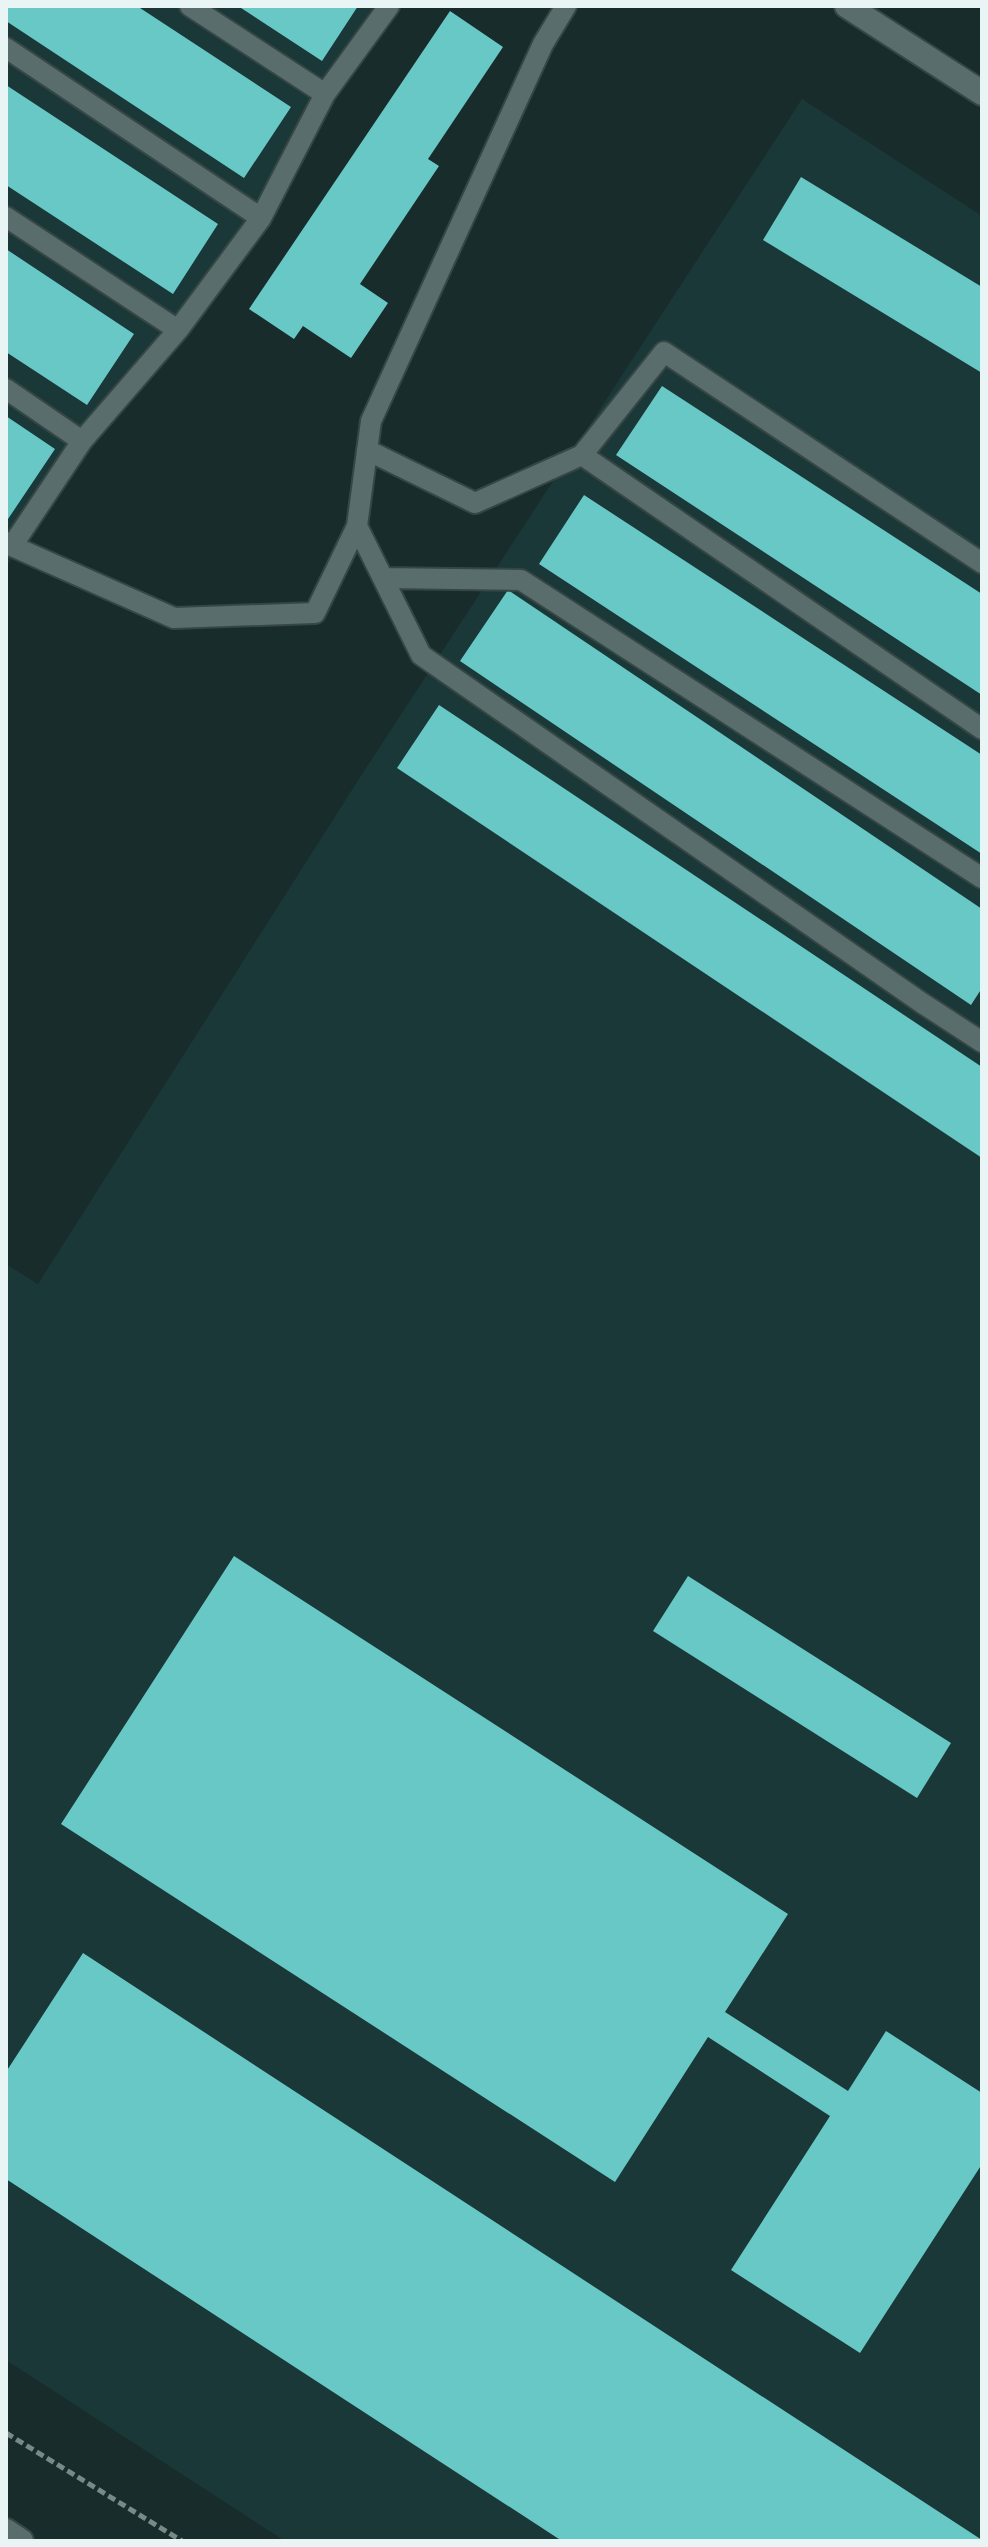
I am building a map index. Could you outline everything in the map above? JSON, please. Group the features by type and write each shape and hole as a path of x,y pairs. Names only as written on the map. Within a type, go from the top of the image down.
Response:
{"street":[{"path":"847,6 982,93"},
{"path":"6,2531 21,2541"}],"lane":[{"path":"190,6 325,94"},
{"path":"389,6 325,94 261,218 178,330 82,441 9,544 174,618 315,613 357,526 371,421 543,44 566,6"},
{"path":"6,48 261,218"},
{"path":"6,217 178,330"},
{"path":"367,450 475,503 582,455 664,352 982,563"},
{"path":"6,389 82,441"},
{"path":"582,455 982,729"},
{"path":"357,526 421,655 982,1042"},
{"path":"383,578 521,580 982,878"}],"path":[{"path":"6,2433 182,2541"}],"shaded area":[{"path":"6,6 398,6 6,567"},
{"path":"802,99 982,216 982,2541 285,2541 6,2360 6,1264 38,1284 357,782"}],"building":[{"path":"6,6 137,6 291,107 244,178 6,21"},
{"path":"238,6 358,6 322,61"},
{"path":"450,11 503,47 428,159 439,166 360,284 388,303 351,358 303,326 294,339 249,309"},
{"path":"6,85 218,224 173,294 6,185"},
{"path":"801,177 982,287 982,373 763,240"},
{"path":"6,249 134,334 87,405 6,352"},
{"path":"662,386 982,594 982,695 616,455"},
{"path":"6,416 55,449 6,522"},
{"path":"584,495 982,755 982,854 539,564"},
{"path":"508,590 982,909 982,988 971,1005 460,661"},
{"path":"439,705 982,1067 982,1158 397,768"},
{"path":"234,1556 788,1914 725,2012 848,2091 886,2031 982,2093 982,2164 860,2353 731,2270 830,2116 708,2037 615,2182 61,1824"},
{"path":"688,1576 951,1743 917,1798 653,1631"},
{"path":"83,1953 982,2541 562,2541 6,2179 6,2072"}]}
